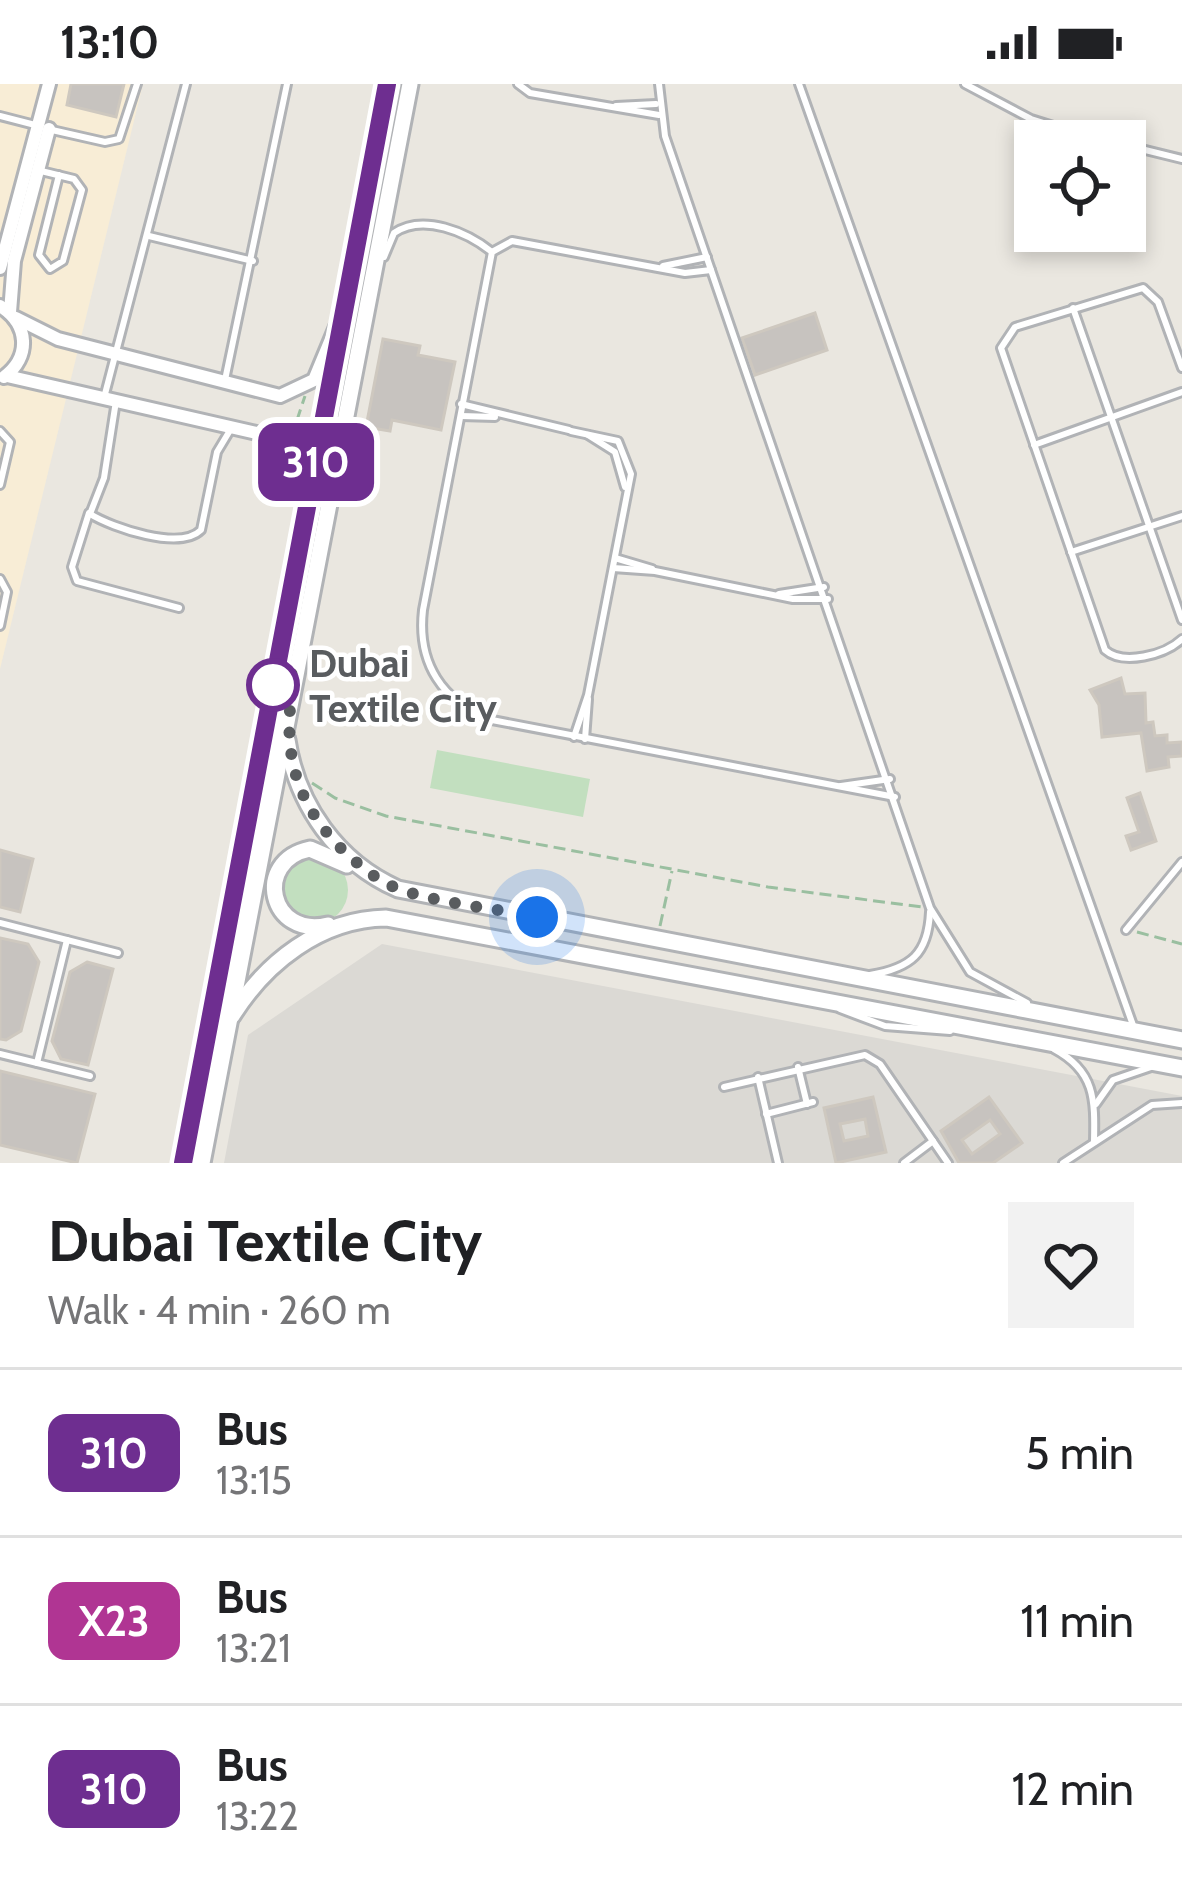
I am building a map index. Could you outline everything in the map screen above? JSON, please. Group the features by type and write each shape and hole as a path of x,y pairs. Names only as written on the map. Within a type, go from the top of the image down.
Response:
{"street":[{"path":"49,84 44,128 11,274 9,312 23,349 4,377 111,396 274,437 292,453 302,475 307,516"},
{"path":"181,1158 387,84"},
{"path":"202,1163 410,84"},
{"path":"0,268 33,169"},
{"path":"9,312 46,336 280,396 307,386 320,372 345,297"},
{"path":"286,717 292,766 312,816 377,880"},
{"path":"1174,1066 413,920 372,918 304,928 278,908 273,886 289,857 310,849 332,854 377,880 417,894 1182,1040"},
{"path":"227,1024 253,985 289,952 327,931 372,918"}],"lane":[{"path":"0,116 115,142 125,130 137,84"},
{"path":"179,608 74,578 72,567 104,478 114,353 186,84"},
{"path":"224,383 287,84"},
{"path":"518,84 530,93 659,115"},
{"path":"529,84 548,95"},
{"path":"659,84 659,115 890,779 930,908 970,972 1006,995 1062,1017"},
{"path":"799,84 1136,1031"},
{"path":"964,84 1037,120"},
{"path":"612,107 658,104"},
{"path":"1146,150 1182,159"},
{"path":"33,169 59,175 77,181 82,190 63,262 50,269 39,255 59,175"},
{"path":"366,299 389,239 406,226 463,233 492,252"},
{"path":"149,236 253,261"},
{"path":"711,270 685,273 512,241 492,252 423,610 427,663 446,693 475,714 895,797"},
{"path":"659,266 707,256"},
{"path":"1182,368 1150,291 1136,288 1015,327 1003,339 1034,445 1110,656 1124,659 1166,650 1182,639"},
{"path":"1073,308 1182,620"},
{"path":"1034,445 1182,392"},
{"path":"461,404 499,417"},
{"path":"459,415 608,435 626,450 631,474 588,695 585,739"},
{"path":"89,513 181,541 195,537 209,502 219,445 233,426"},
{"path":"0,431 10,442 0,485"},
{"path":"1071,552 1182,515"},
{"path":"614,558 776,595 828,599"},
{"path":"612,568 656,571"},
{"path":"0,579 7,592 0,626"},
{"path":"776,595 824,587"},
{"path":"1166,650 1182,653"},
{"path":"574,736 588,695"},
{"path":"831,786 890,779"},
{"path":"1126,930 1182,862"},
{"path":"857,977 914,961 928,940 930,908"},
{"path":"0,923 118,953"},
{"path":"37,1063 67,940"},
{"path":"1037,1040 1086,1073 1095,1108 1094,1142"},
{"path":"724,1087 856,1053 873,1058 948,1163"},
{"path":"0,1054 91,1076"},
{"path":"766,1114 810,1103 798,1066"},
{"path":"1095,1108 1102,1091 1122,1074 1174,1066"},
{"path":"758,1077 778,1163"},
{"path":"1063,1163 1152,1105 1182,1103"},
{"path":"904,1163 933,1141"}],"path":[{"path":"291,439 306,395"},
{"path":"292,766 335,798 386,816 673,870 930,908"},
{"path":"656,940 673,870"},
{"path":"1126,930 1182,944"}],"shaded area":[{"path":"0,84 143,84 0,669"},
{"path":"382,944 1182,1096 1182,1163 224,1163 248,1035"}],"green space":[{"path":"437,750 590,779 583,817 430,788"},
{"path":"314,856 338,866 348,890 338,914 314,924 290,914 280,890 290,866"}],"building":[{"path":"71,84 124,84 116,117 67,105"},
{"path":"815,313 827,350 755,375 742,338"},
{"path":"383,339 420,346 418,355 455,362 441,430 392,420 390,431 366,427"},
{"path":"1121,678 1125,694 1145,693 1146,723 1153,722 1155,736 1167,735 1167,743 1182,742 1182,756 1168,757 1169,767 1147,771 1141,733 1102,737 1099,705 1090,690"},
{"path":"1140,793 1156,841 1131,850 1126,836 1139,832 1127,798"},
{"path":"0,850 33,859 20,912 0,907"},
{"path":"0,938 28,944 39,962 21,1031 6,1040 0,1039"},
{"path":"87,962 113,969 88,1065 61,1059 52,1041 70,972"},
{"path":"0,1071 95,1094 77,1163 0,1145"},
{"path":"873,1097 886,1152 836,1163 824,1108","holes":["865,1119 868,1136 844,1141 840,1124"]},
{"path":"989,1097 1022,1143 993,1163 959,1163 941,1131","holes":["990,1120 1000,1134 972,1154 962,1140"]}],"bus line":[{"name":"310","path":"183,1163 387,84"}],"place":[{"name":"Dubai Textile City","path":"273,685"}],"route":[{"path":"273,685 295,672 286,717 296,782 312,816 361,866 398,889 537,917"}]}
